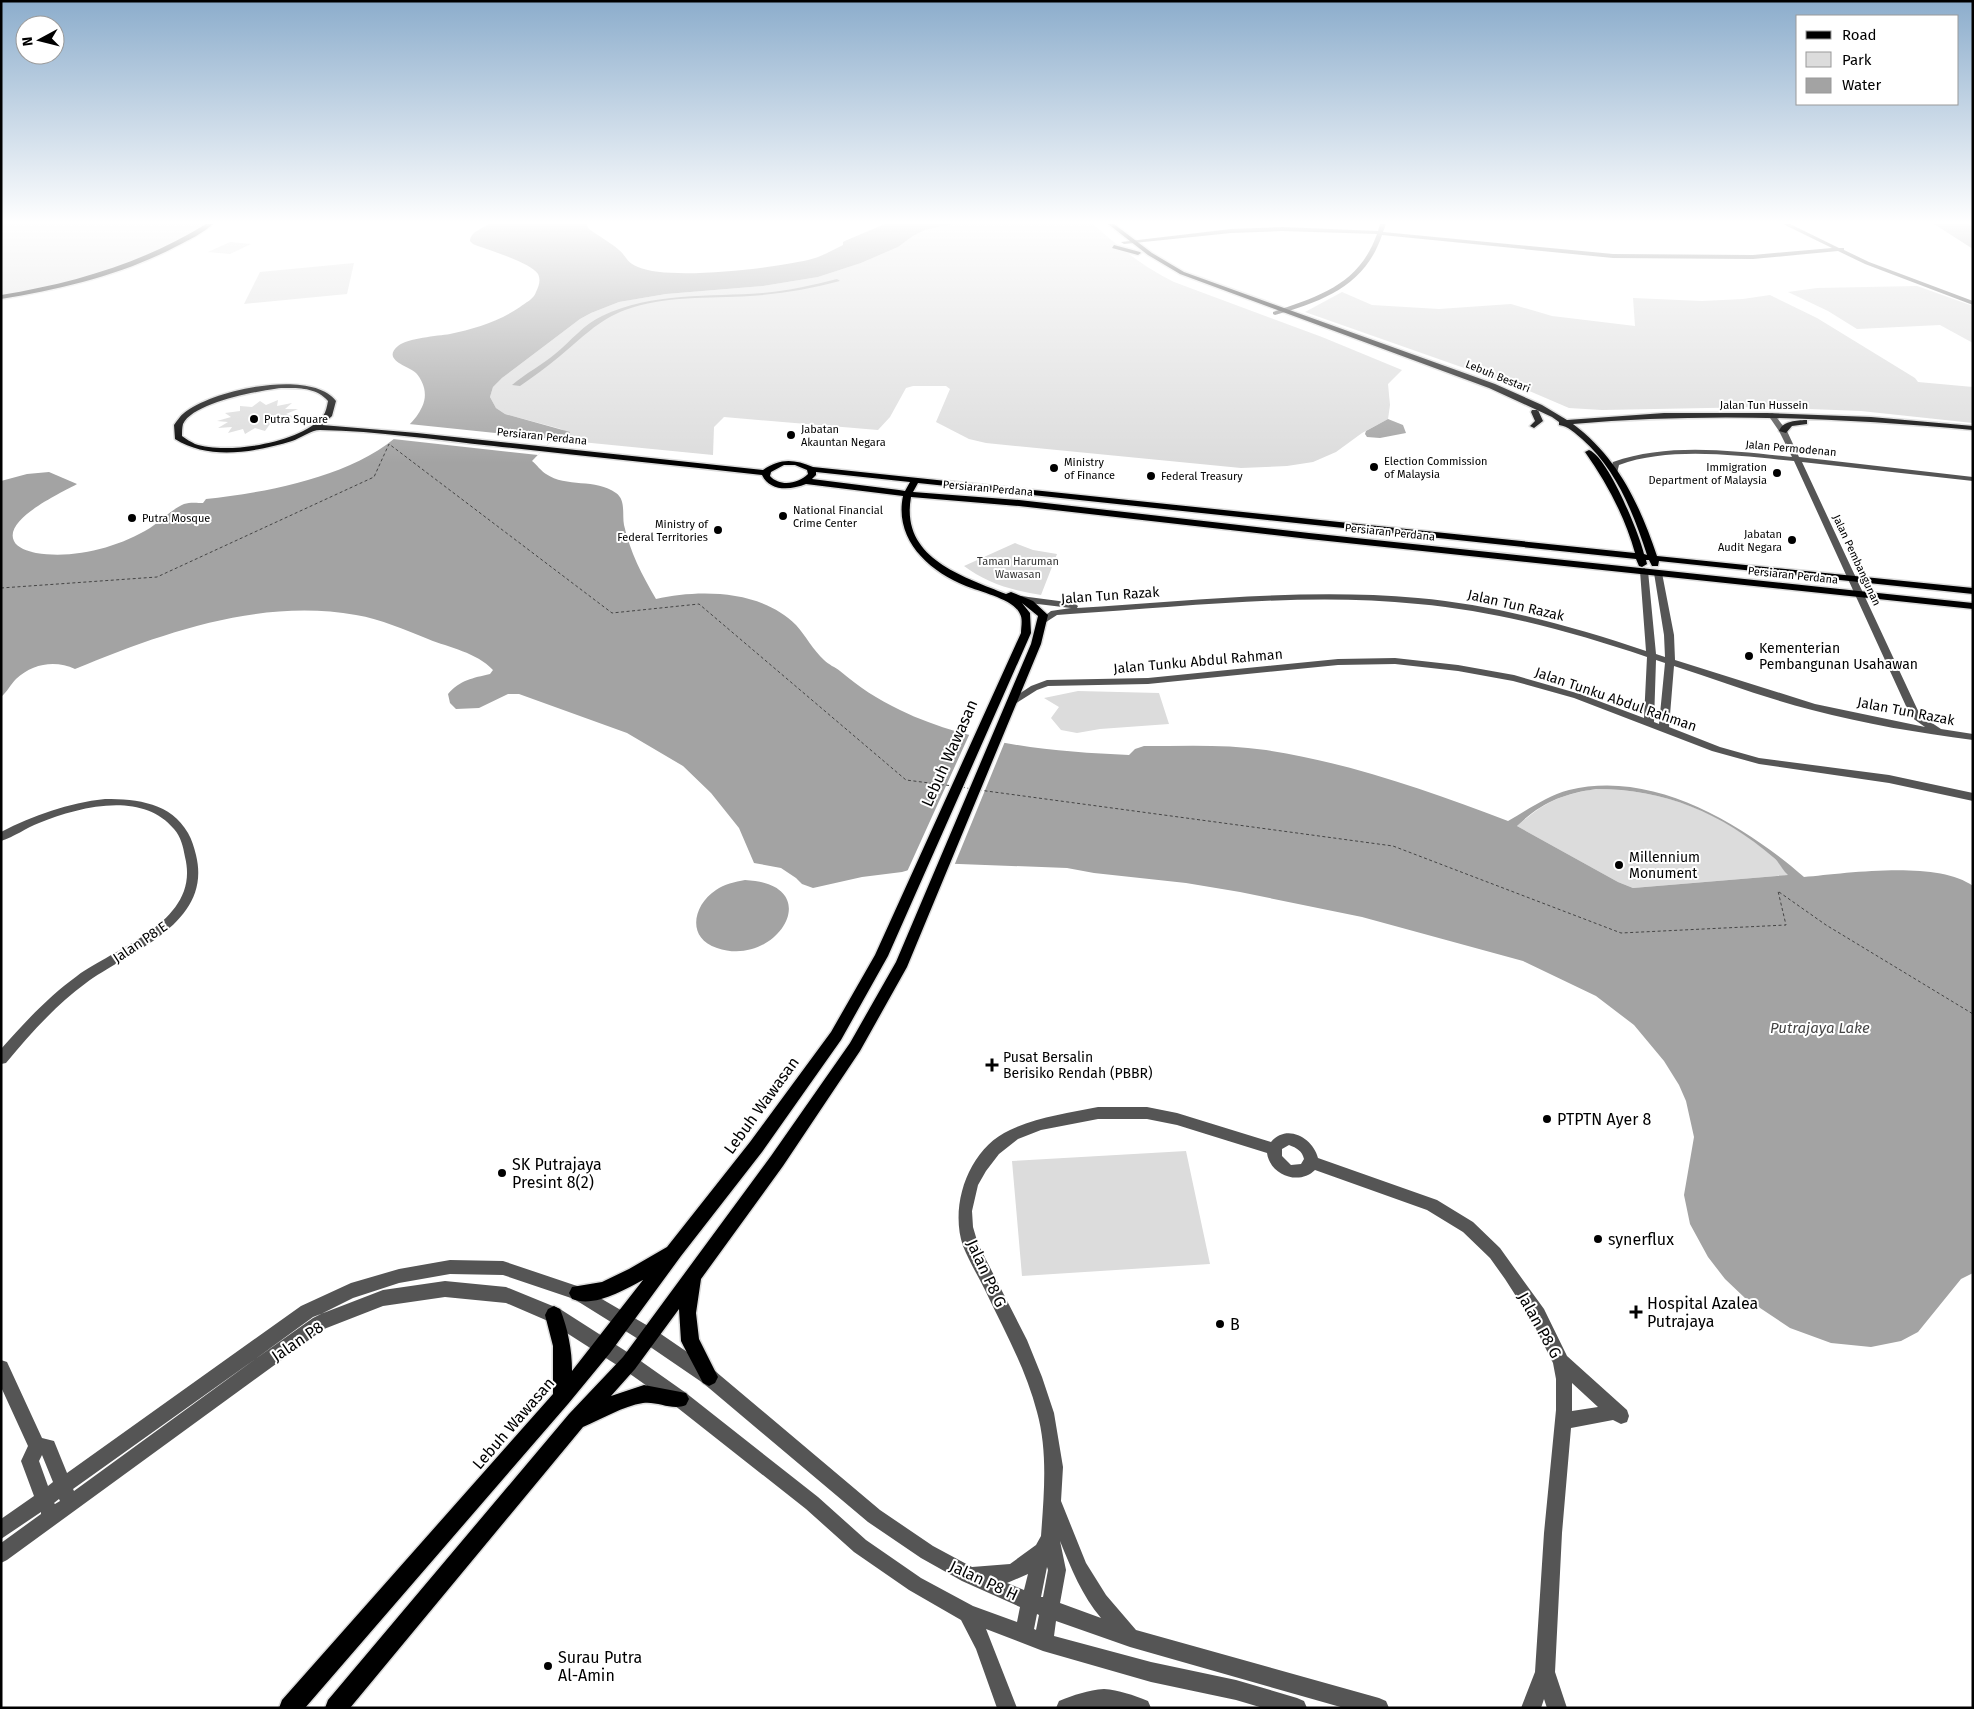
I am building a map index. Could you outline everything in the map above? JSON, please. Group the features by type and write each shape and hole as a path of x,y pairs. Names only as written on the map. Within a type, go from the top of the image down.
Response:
{"main road":[{"name":"Lebuh Bestari","path":"1259,304 1473,380 1528,401 1550,413 1597,461 1612,488 1641,557 1644,571"},
{"path":"1261,304 1278,310"},
{"name":"Lebuh Bestari","path":"1261,304 1521,404 1592,444 1607,460 1614,471 1632,507 1658,573"},
{"path":"1296,306 1296,312 1307,320"},
{"path":"268,387 304,387 326,394 332,401 333,406 330,414 315,427 278,443 234,450 196,448 185,443 177,433 183,420 201,407 234,394 268,387"},
{"path":"1534,426 1538,421 1535,412"},
{"path":"1550,413 1595,420"},
{"name":"Jalan Tun Hussein","path":"1563,426 1595,420 1775,418 1881,420 1973,428"},
{"name":"Jalan Tun Hussein","path":"1563,426 1775,418 1973,433"},
{"path":"1757,420 1783,430 1790,424 1820,421"},
{"name":"Persiaran Perdana","path":"323,421 395,431 768,471 789,462 802,464 811,469 1973,591"},
{"path":"1592,444 1587,431 1610,425"},
{"name":"Persiaran Perdana","path":"315,427 395,431"},
{"path":"806,481 812,475 811,469"},
{"name":"Persiaran Perdana","path":"768,471 767,480 777,484 792,485 806,481 912,494 1019,503 1309,536 1973,606"},
{"path":"920,480 912,494 904,517 910,536 923,553 962,581 1013,602 1024,611 1026,634"},
{"path":"336,1708 576,1421 629,1363 650,1336 776,1161 855,1046 902,963 1012,703 1036,644 1043,621 1041,611 1021,599 941,566 915,536 908,516 912,494"},
{"path":"911,505 921,497 932,496"},
{"path":"1026,634 1043,621"},
{"name":"Lebuh Wawasan","path":"290,1708 562,1398 756,1147 836,1036 881,956 994,701 1026,634"},
{"path":"578,1293 603,1290 635,1275 675,1250"},
{"path":"694,1275 687,1313 690,1341 709,1377"},
{"path":"554,1315 562,1337 564,1363 562,1398"},
{"path":"576,1421 611,1405 644,1394 680,1399"}],"street":[{"path":"1278,310 1294,304"},
{"path":"1278,310 1302,304"},
{"name":"Jalan Pembangunan","path":"1775,418 1798,460 1916,717"},
{"name":"Jalan Permodenan","path":"1614,471 1616,464 1632,457 1664,454 1719,454 1973,478"},
{"name":"Lebuh Bestari","path":"1644,571 1652,655 1649,723"},
{"name":"Lebuh Bestari","path":"1658,573 1669,635 1670,661 1664,729"},
{"name":"Jalan Tun Razak","path":"1043,621 1048,616 1058,612 1265,599 1322,597 1415,600 1469,607 1514,617 1652,655 1803,704 1901,725 1973,737"},
{"path":"1021,599 1102,610"},
{"name":"Jalan Tunku Abdul Rahman","path":"1012,703 1034,688 1047,683 1148,681 1320,664 1394,661 1458,668 1514,678 1577,696 1716,749 1759,761 1889,779 1973,797"},
{"path":"1901,725 1912,722 1916,717 1944,733"},
{"name":"Jalan P8 E","path":"1,838 30,823 66,810 97,804 128,802 158,810 168,816 186,839 195,869 188,901 164,928 139,946 82,979 22,1035 1,1059"},
{"name":"Jalan P8 G","path":"1023,1635 1046,1545 1054,1504 1054,1467 1046,1413 1024,1354 971,1246 966,1227 965,1212 967,1198 980,1166 994,1150 1012,1135 1040,1124 1098,1113 1147,1113 1177,1119 1274,1149"},
{"path":"1282,1140 1296,1140 1309,1149 1312,1162 1303,1172 1288,1171 1278,1164 1275,1159 1274,1149 1277,1143 1282,1140"},
{"name":"Jalan P8 G","path":"1312,1162 1432,1205 1468,1227 1495,1253 1510,1274 1538,1315 1561,1362 1564,1384 1564,1421 1553,1533 1545,1672 1531,1708"},
{"name":"Jalan P8","path":"1,1530 307,1312 351,1291 399,1276 450,1267 503,1268 578,1293 650,1336"},
{"name":"Jalan P8","path":"1,1554 319,1323 383,1298 445,1289 506,1295 554,1315 604,1346 680,1399"},
{"name":"Jalan P8 H","path":"650,1336 709,1377 874,1516 927,1552 968,1575 1030,1602 1130,1638 1379,1708"},
{"path":"1561,1362 1615,1415 1564,1421"},
{"path":"1,1368 36,1446 30,1461 51,1518"},
{"path":"680,1399 812,1503 860,1546 914,1584 968,1613 1043,1642 1151,1672 1236,1690 1298,1708"},
{"path":"36,1446 48,1447 70,1504"},
{"path":"1054,1504 1080,1569 1099,1602 1130,1638"},
{"path":"968,1575 998,1576 1012,1574 1023,1568 1046,1545"},
{"name":"Jalan P8 G","path":"1043,1642 1057,1570 1046,1545"},
{"path":"968,1613 984,1645 1006,1708"},
{"name":"Jalan P8 G","path":"1545,1672 1556,1708"},
{"path":"1066,1708 1093,1698 1115,1698 1141,1708"}],"green space":[{"path":"615,304 1233,304 1322,337 1402,370 1388,384 1390,405 1388,419 1362,433 1336,452 1313,462 1287,466 1241,468 986,443 969,439 936,422 950,389 946,386 913,386 906,388 890,417 878,430 724,417 714,427 713,455 561,440 569,434 561,429 505,414 496,408 490,397 493,387 502,378 580,319"},
{"path":"1320,304 1369,304 1439,309 1511,304 1552,316 1635,326 1633,304 1788,304 1817,318 1915,378 1918,382 1973,387 1973,423 1861,411 1760,407 1602,410 1569,408 1527,390 1305,312"},
{"path":"1813,304 1967,304 1973,306 1973,343 1940,325 1857,329"},
{"path":"278,400 277,406 292,403 285,409 298,409 286,414 295,417 281,419 283,425 270,424 265,431 255,428 245,434 243,429 228,433 232,427 218,428 228,422 217,421 231,417 225,413 240,411 240,406 252,407 260,401 266,405"},
{"name":"Taman Haruman Wawasan","path":"1015,543 1033,550 1057,554 1041,595 1001,585 982,577 964,566"},
{"path":"1078,691 1159,693 1169,724 1100,729 1077,733 1061,730 1051,718 1059,707 1044,698"},
{"path":"1596,789 1645,793 1669,799 1714,816 1755,842 1776,860 1789,875 1633,888 1618,882 1517,826 1553,801 1572,794"},
{"path":"1186,1151 1210,1264 1022,1276 1012,1161"}],"water":[{"name":"Putrajaya Lake","path":"525,304 615,304 580,319 502,378 493,387 490,397 496,408 505,414 570,432 569,434 555,437 532,461 544,473 554,478 608,488 619,496 622,503 624,525 633,554 656,599 692,594 730,595 766,605 782,613 796,625 826,662 884,702 927,722 954,731 1012,744 1071,751 1129,755 1135,749 1144,746 1221,746 1266,750 1359,770 1449,799 1508,821 1545,800 1569,790 1601,786 1633,787 1664,794 1695,806 1725,821 1780,857 1804,877 1867,871 1915,871 1938,873 1957,878 1973,886 1973,1273 1961,1279 1918,1332 1901,1341 1871,1347 1831,1343 1790,1328 1745,1298 1725,1279 1708,1257 1690,1224 1684,1195 1694,1137 1686,1101 1679,1085 1664,1061 1634,1025 1596,996 1523,961 1362,917 1186,883 1094,873 1067,868 933,863 902,872 862,877 813,888 802,884 781,868 754,863 739,828 711,793 683,766 627,733 519,694 508,694 479,708 456,709 450,703 448,694 462,683 472,678 490,674 493,670 479,659 462,651 375,619 320,611 284,611 212,622 142,643 75,669 52,664 37,666 16,679 1,697 1,481 27,474 49,472 77,484 25,515 17,524 13,533 15,543 23,549 36,553 65,554 95,550 124,541 150,528 184,504 203,503 206,499 259,492 315,478 342,469 367,457 390,442 409,425 421,410 425,398 423,385 413,370 394,359 394,351 398,346 415,339 468,330 512,312","holes":["1596,789 1646,793 1691,807 1713,816 1734,828 1776,860 1788,875 1633,888 1618,882 1517,826 1544,805 1573,794"]},
{"path":"647,304 625,310 606,319 520,386 512,385 550,358 589,323 621,308"},
{"path":"1388,419 1403,425 1406,433 1380,438 1367,437 1366,431"},
{"path":"745,880 770,885 784,895 789,909 785,923 774,937 758,947 739,951 717,948 707,943 697,929 696,921 702,904 708,896 719,888"}],"pier":[{"path":"409,424 553,439 538,455 393,439"},
{"path":"970,733 1006,739 954,866 933,866 906,874"}],"ferry route":[{"path":"1,588 157,577 374,477 389,444 612,613 699,604 906,780 953,786"},
{"path":"962,787 971,789"},
{"path":"979,790 1393,846 1621,933 1786,925 1778,891"},
{"path":"1779,892 1826,925 1973,1014"}],"place":[{"name":"Putra Square","path":"254,419"},
{"name":"Jabatan Akauntan Negara","path":"791,435"},
{"name":"Election Commission of Malaysia","path":"1374,467"},
{"name":"Ministry of Finance","path":"1054,468"},
{"name":"Immigration Department of Malaysia","path":"1777,473"},
{"name":"Federal Treasury","path":"1151,476"},
{"name":"National Financial Crime Center","path":"783,516"},
{"name":"Putra Mosque","path":"132,518"},
{"name":"Ministry of Federal Territories","path":"718,530"},
{"name":"Jabatan Audit Negara","path":"1792,540"},
{"name":"Kementerian Pembangunan Usahawan","path":"1749,656"},
{"name":"Millennium Monument","path":"1619,865"},
{"name":"Pusat Bersalin Berisiko Rendah (PBBR)","path":"992,1065"},
{"name":"PTPTN Ayer 8","path":"1547,1119"},
{"name":"SK Putrajaya Presint 8(2)","path":"502,1173"},
{"name":"synerflux","path":"1598,1239"},
{"name":"Hospital Azalea Putrajaya","path":"1636,1312"},
{"name":"B","path":"1220,1324"},
{"name":"Surau Putra Al-Amin","path":"548,1666"}]}
